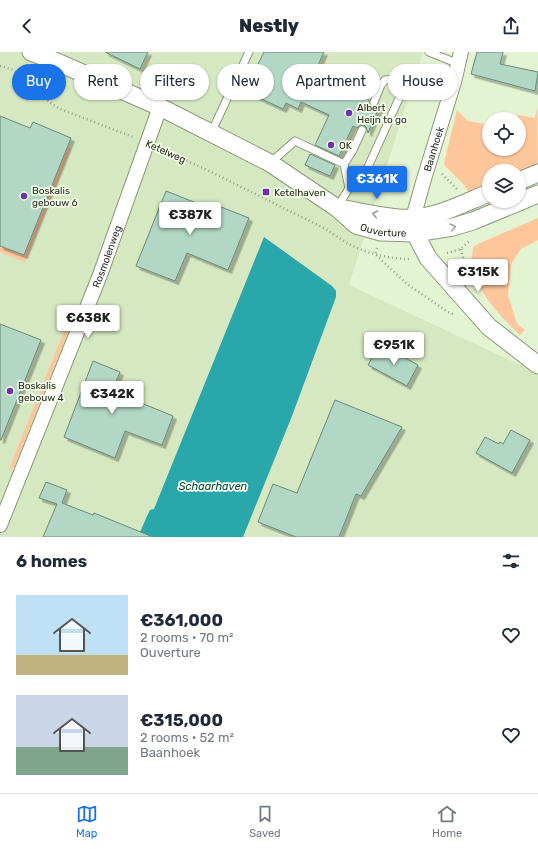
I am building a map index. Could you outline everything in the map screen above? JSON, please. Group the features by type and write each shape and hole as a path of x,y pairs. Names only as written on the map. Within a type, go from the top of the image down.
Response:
{"street":[{"path":"31,52 160,107 270,164 337,208"},
{"name":"Baanhoek","path":"414,226 426,173 460,58"},
{"name":"Rosmolenweg","path":"0,524 100,275 146,142 160,107"},
{"path":"526,178 538,173"},
{"name":"Ouverture","path":"337,208 385,216 414,226 453,227 473,221 538,194"},
{"name":"Ouverture","path":"414,226 439,213 482,196"},
{"path":"414,226 428,258 489,327 538,364"}],"lane":[{"path":"211,133 250,52"},
{"path":"429,52 460,58"},
{"path":"337,208 349,188 368,167 401,94 402,88 399,82 394,79 385,80 381,85 374,102"},
{"path":"349,188 344,164 353,150 362,130"},
{"path":"270,164 295,141 344,164"}],"path":[{"name":"Ketelweg","path":"0,66 11,69 31,81 49,102 60,109 146,142 323,227 349,244 375,254"},
{"path":"375,254 401,259 428,258"},
{"path":"375,254 407,284 448,312 460,317"}],"shaded area":[{"path":"0,52 423,52 419,64 388,64 388,100 408,100 349,285 533,371 538,375 538,537 0,537"},
{"path":"537,107 538,165 526,170 526,164 482,164 482,189 470,195 465,186 445,166 444,163 457,110 468,121 482,124 482,156 526,156 526,116 535,118"},
{"path":"67,146 71,148 25,262 0,252 0,246 24,255"},
{"path":"538,218 538,240 521,249 511,264 508,295 517,324 525,330 520,335 484,295 472,266 473,247"},
{"path":"66,326 68,332 14,467 8,471"}],"water":[{"name":"Schaarhaven","path":"264,237 332,286 336,291 336,297 292,416 243,537 138,537 150,510 154,509"}],"building":[{"path":"105,52 148,52 142,64 140,64 140,69"},
{"path":"264,52 324,52 319,64 282,64 282,100 369,100 369,103 372,106 375,107 378,104 380,105 368,133 364,125 357,128 353,126 339,156 315,145 329,115 301,102 298,109 286,103 283,109 264,100 274,100 274,64 258,64"},
{"path":"477,52 503,52 500,64 538,72 535,91 471,74"},
{"name":"Boskalis gebouw 6","path":"0,116 30,128 33,122 71,138 24,255 0,246"},
{"path":"310,154 335,165 330,176 305,165"},
{"path":"166,191 214,210 216,205 249,218 228,270 187,253 175,281 136,266"},
{"name":"Boskalis gebouw 4","path":"0,324 41,340 1,440 0,440"},
{"path":"377,349 386,354 389,349 418,365 407,386 368,365"},
{"path":"93,361 120,372 112,391 173,416 162,445 125,431 115,458 64,437"},
{"path":"335,400 402,427 361,496 356,494 339,537 296,537 258,522 273,484 297,493"},
{"path":"511,430 530,440 512,473 476,453 485,437 499,444 500,442 503,444"},
{"path":"46,482 67,490 62,503 93,515 94,513 153,537 43,537 57,504 39,498"}],"place":[{"name":"Albert Heijn to go","path":"349,113"},
{"name":"OK","path":"331,145"},
{"name":"Ketelhaven","path":"266,192"},
{"name":"Boskalis gebouw 6","path":"24,196"},
{"name":"Boskalis gebouw 4","path":"10,391"}]}
